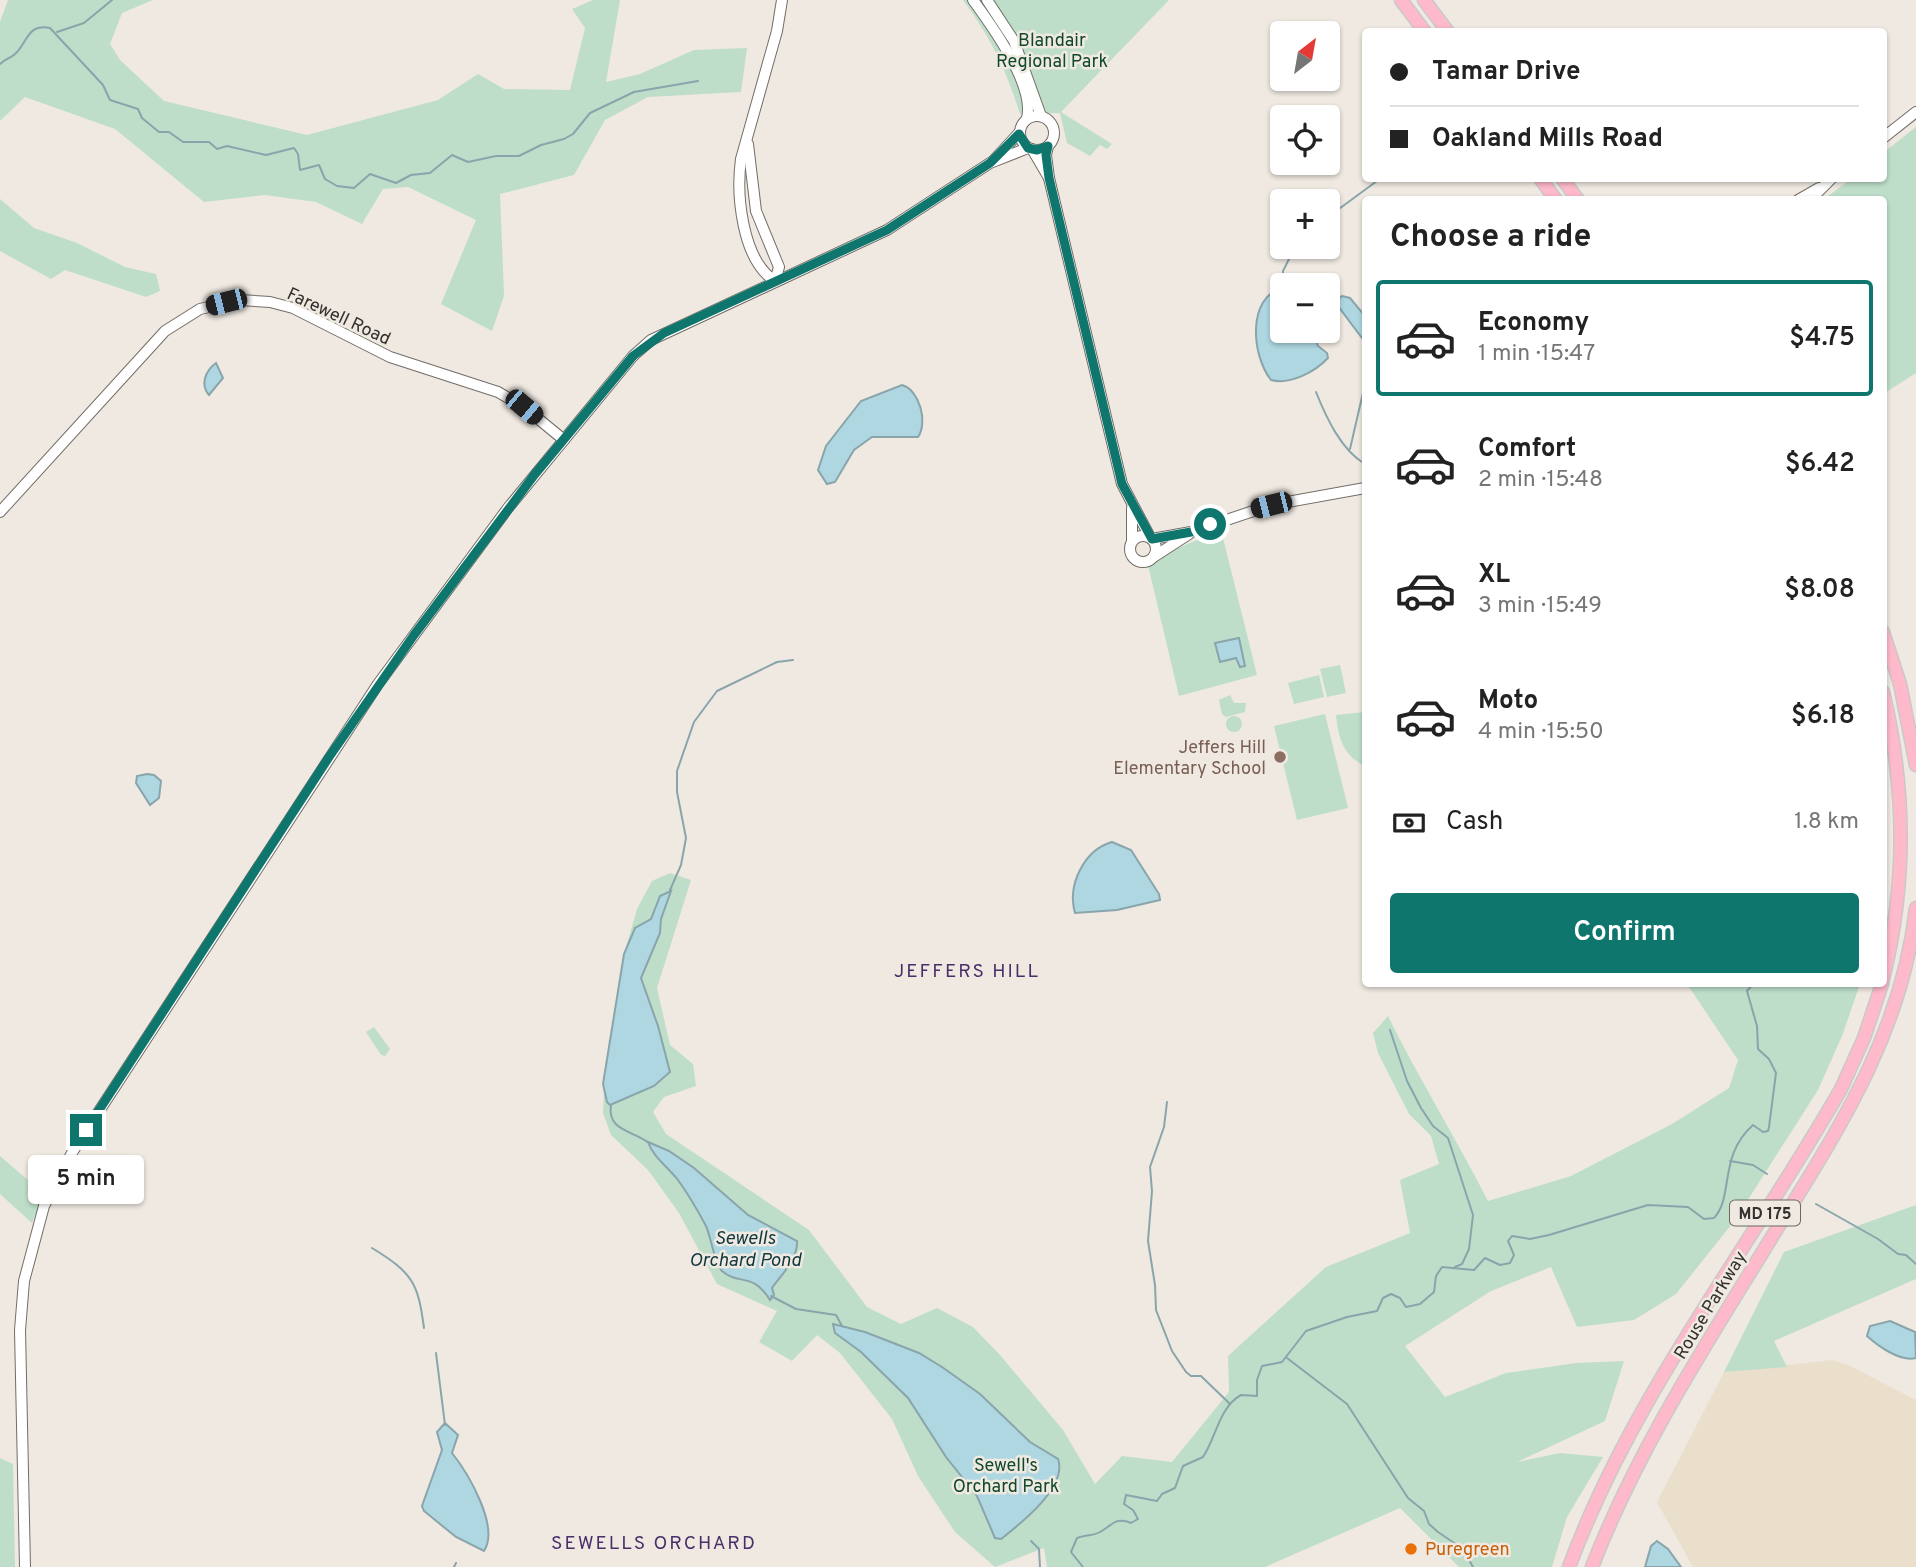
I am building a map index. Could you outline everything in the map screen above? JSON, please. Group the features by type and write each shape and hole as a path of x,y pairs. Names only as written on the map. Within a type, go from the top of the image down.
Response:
{"main road":[{"path":"1401,0 1422,28"},
{"path":"1424,0 1445,28"},
{"path":"1543,182 1554,196"},
{"path":"1887,644 1900,684 1916,765"},
{"name":"Rouse Parkway","path":"1887,712 1899,773 1902,844 1896,911 1887,956"},
{"name":"Rouse Parkway","path":"1592,1567 1665,1413 1856,1099 1881,1045 1899,992 1916,908"},
{"name":"Rouse Parkway","path":"1569,1567 1597,1498 1647,1404 1841,1089 1864,1038 1880,987"},
{"path":"1599,1567 1632,1478"}],"street":[{"path":"775,281 764,274 742,216 738,181 777,31 782,0"},
{"path":"25,1567 21,1306 28,1257 52,1189 73,1151 372,693 508,508 633,356 651,340 887,230 990,163 1019,134 1027,118 1028,104 1012,61 973,0"},
{"path":"987,0 1014,41 1041,116 1054,127 1053,139 1046,155 1049,178 1122,484 1156,547 1154,556"},
{"path":"1887,135 1916,111"},
{"path":"1027,118 1041,116"},
{"path":"1019,134 1049,178"},
{"path":"747,141 756,211 779,267 775,281"},
{"path":"990,163 1030,148 1048,146"},
{"path":"1813,196 1827,182"},
{"path":"1805,196 1820,188"},
{"name":"Farewell Road","path":"0,512 165,331 187,315 226,302 254,300 293,308 390,357 511,398 564,440"},
{"path":"1132,541 1139,536 1151,538 1191,532 1261,508 1362,489"},
{"path":"1132,504 1130,553 1135,561 1147,562 1191,532"}],"shaded area":[{"path":"1832,1360 1848,1365 1916,1400 1916,1567 1693,1567 1657,1502 1724,1372"}],"green space":[{"path":"8,0 153,0 122,13 110,44 120,60 164,101 307,135 438,100 478,74 504,89 570,90 585,28 572,9 593,0 620,0 606,82 640,74 694,50 747,48 741,92 648,97 605,120 574,175 500,194 504,296 492,331 441,304 476,220 408,187 383,189 362,224 316,202 265,195 204,202 115,129 25,97 0,121 0,22"},
{"name":"Blandair Regional Park","path":"963,0 1169,0 1061,112 1112,144 1107,149 1100,145 1090,156 1067,143 1060,113 1020,114 997,54"},
{"path":"1916,127 1916,373 1887,391 1887,196 1828,196 1847,182 1887,182 1887,150"},
{"path":"0,199 34,228 77,243 125,267 156,274 160,291 146,297 65,270 51,279 0,251"},
{"path":"1221,530 1257,675 1179,696 1147,561"},
{"path":"1340,665 1346,693 1327,697 1320,669"},
{"path":"1319,675 1324,697 1294,704 1288,683"},
{"path":"1230,695 1234,703 1246,703 1245,712 1226,717 1222,714 1219,700"},
{"path":"1362,712 1362,764 1351,757 1343,745 1336,715"},
{"path":"1325,714 1348,808 1297,820 1274,726"},
{"path":"1234,716 1240,718 1240,730 1234,732 1228,730 1226,724 1228,718"},
{"name":"Sewell's Orchard Park","path":"670,873 691,880 657,988 670,1045 693,1064 696,1086 664,1097 653,1112 666,1134 809,1230 867,1307 901,1324 937,1308 973,1327 1063,1430 1095,1484 1122,1456 1172,1462 1229,1392 1228,1356 1326,1267 1410,1233 1400,1180 1439,1164 1431,1136 1409,1114 1378,1053 1373,1033 1388,1016 1488,1201 1571,1176 1672,1124 1729,1088 1738,1060 1689,987 1859,987 1842,1036 1818,1090 1735,1220 1676,1294 1634,1320 1577,1327 1551,1267 1491,1291 1405,1346 1445,1397 1506,1373 1576,1363 1624,1361 1605,1421 1517,1462 1560,1453 1603,1457 1567,1517 1552,1567 1459,1567 1400,1508 1265,1567 1047,1567 1044,1548 995,1567 955,1532 918,1476 892,1419 840,1353 817,1335 792,1361 759,1342 777,1311 717,1284 679,1213 648,1170 611,1135 603,1113 605,1071 624,954 637,909 652,881"},
{"path":"374,1027 390,1049 385,1056 381,1055 366,1032"},
{"path":"0,1156 44,1194 32,1223 0,1194"},
{"path":"1916,1205 1916,1279 1774,1341 1787,1367 1724,1372 1784,1252"},
{"path":"0,1458 13,1464 15,1567 0,1567"}],"water":[{"path":"1270,294 1270,343 1317,343 1327,353 1328,358 1302,376 1286,381 1271,380 1260,357 1257,343 1258,315"},
{"path":"1342,296 1350,298 1362,312 1362,338 1340,309"},
{"path":"216,363 223,378 209,395 205,378"},
{"path":"902,385 914,393 918,400 922,424 918,437 872,437 854,450 835,482 827,484 818,470 826,446 861,401"},
{"path":"1239,638 1245,666 1240,667 1236,658 1220,662 1215,643"},
{"path":"154,775 161,781 159,798 150,805 136,783 137,776"},
{"path":"1112,842 1131,850 1159,894 1160,900 1117,910 1075,913 1073,891 1080,870 1093,853"},
{"path":"671,891 661,919 660,933 641,978 670,1072 654,1086 610,1105 603,1084 624,954 635,928 651,919 660,896"},
{"name":"Sewells Orchard Pond","path":"648,1142 669,1151 694,1168 748,1215 797,1241 795,1254 772,1288 774,1295 770,1300 757,1285 722,1271 700,1214"},
{"path":"1890,1321 1915,1332 1916,1358 1896,1355 1867,1336 1870,1326"},
{"path":"833,1324 865,1332 919,1353 980,1394 1030,1442 1058,1459 1056,1481 1040,1504 1001,1539 995,1538 977,1496 946,1457 908,1398 861,1352 835,1333"},
{"path":"445,1423 458,1435 452,1453 473,1486 485,1515 488,1541 484,1551 456,1537 424,1511 422,1506 442,1450 437,1432"},
{"path":"1657,1541 1668,1549 1681,1567 1645,1567 1651,1546"}],"waterway":[{"path":"57,32 84,23 112,0"},
{"path":"0,64 19,50 32,31 42,27 50,28 103,85 110,100 138,109 142,118 159,132 169,132 183,142 209,142 217,149 227,146 266,155 294,148 298,154 300,170 319,165 325,179 337,186 354,188 370,174 396,183 411,175 430,173 452,155 468,162 496,156 519,156 573,134 590,113 634,92 698,81"},
{"path":"1340,208 1376,182"},
{"path":"1283,273 1289,259"},
{"path":"1316,392 1342,442 1362,462"},
{"path":"1350,449 1362,397"},
{"path":"670,890 681,865 686,838 677,792 677,771 694,722 717,691 777,662 793,660"},
{"path":"1083,1567 1071,1552 1077,1538 1097,1533 1118,1521 1131,1523 1138,1519 1133,1510 1124,1504 1126,1495 1157,1501 1162,1494 1175,1488 1183,1466 1203,1457 1223,1415 1234,1400 1241,1395 1257,1396 1257,1380 1262,1366 1282,1362 1306,1331 1347,1317 1377,1311 1383,1298 1391,1294 1400,1298 1406,1307 1420,1304 1434,1292 1436,1276 1442,1267 1474,1270 1485,1258 1500,1265 1510,1263 1514,1255 1508,1241 1512,1236 1530,1239 1549,1235 1648,1205 1688,1207 1704,1219 1714,1218 1724,1199 1731,1163 1742,1137 1753,1125 1763,1132 1768,1131 1769,1127 1776,1073 1769,1059 1758,1049 1757,1026 1747,991 1750,987"},
{"path":"1390,1030 1407,1081 1421,1108 1433,1126 1448,1138 1473,1215 1469,1249 1462,1264 1455,1267"},
{"path":"1167,1102 1164,1127 1150,1167 1152,1191 1148,1241 1156,1310 1172,1351 1186,1372 1191,1376 1201,1376 1230,1404"},
{"path":"611,1105 611,1114 617,1125 649,1143"},
{"path":"1730,1161 1753,1165 1767,1174"},
{"path":"1816,1204 1878,1239 1898,1254 1906,1255 1916,1264"},
{"path":"372,1248 397,1265 411,1280 419,1300 424,1328"},
{"path":"771,1296 796,1309 836,1315 842,1326"},
{"path":"436,1353 445,1425"},
{"path":"1287,1358 1347,1404 1408,1498 1424,1511 1429,1524 1463,1549 1473,1567"},
{"path":"1031,1541 1039,1549 1040,1567"},
{"path":"454,1567 456,1563"}],"place":[{"name":"Jeffers Hill Elementary School","path":"1280,757"},
{"name":"Puregreen","path":"1411,1549"}],"district":[{"name":"JEFFERS HILL","path":"967,970"},
{"name":"SEWELLS ORCHARD","path":"654,1542"}],"route":[{"path":"86,1130 378,684 508,508 633,356 651,340 664,333 887,230 990,163 1019,134 1028,148 1037,150 1048,146 1046,155 1049,178 1122,484 1152,539 1166,539 1210,524"}]}
